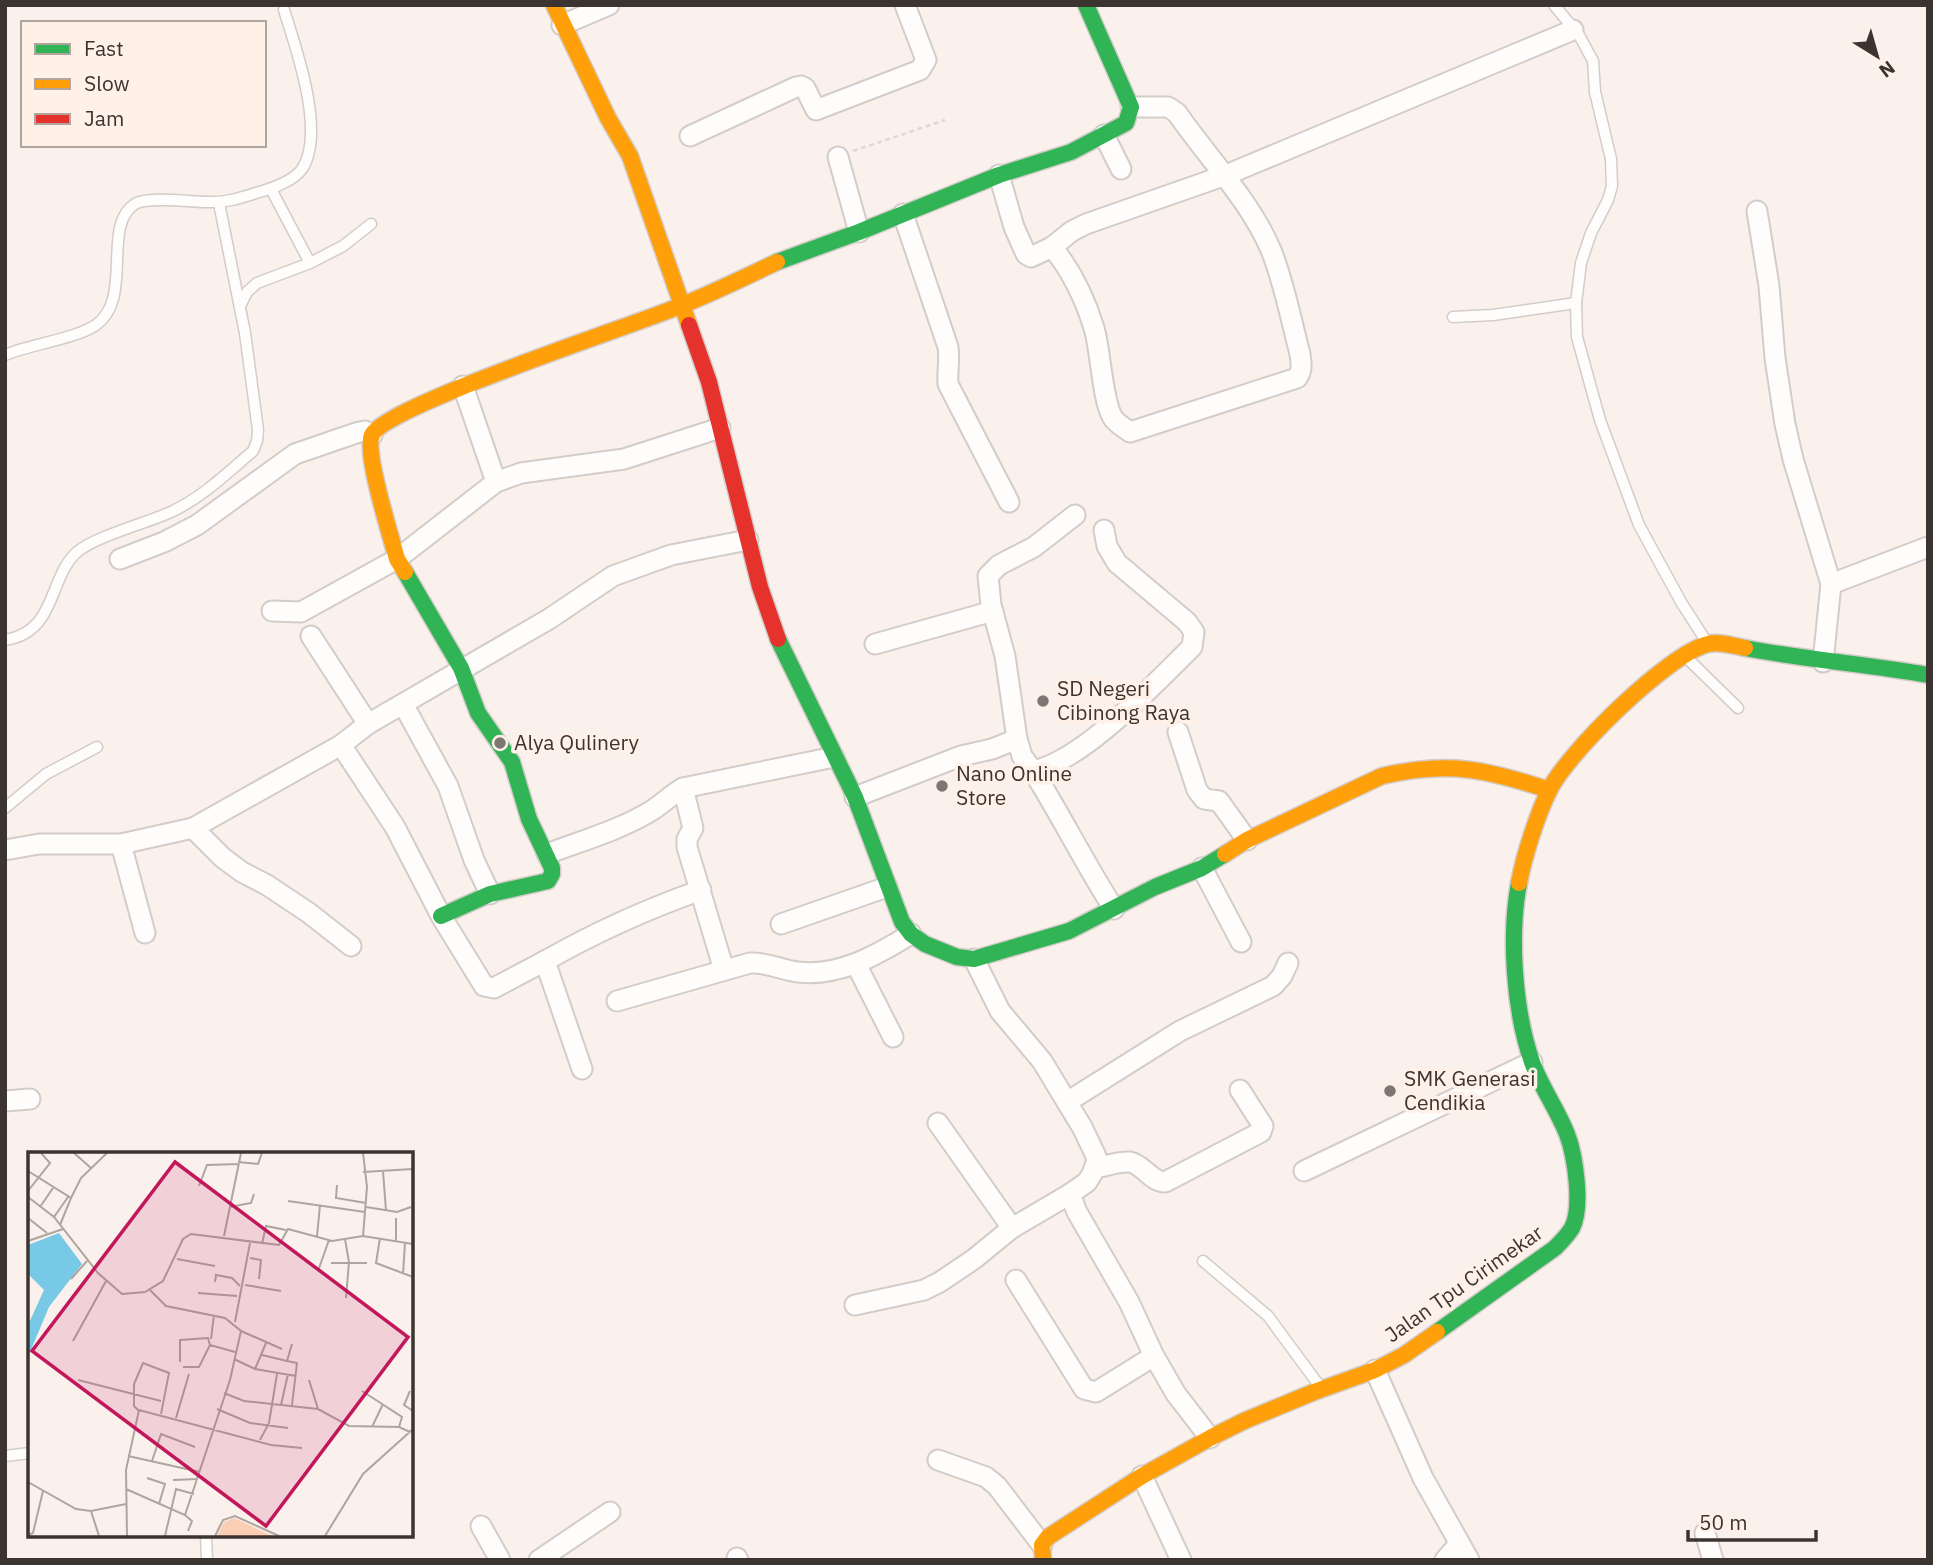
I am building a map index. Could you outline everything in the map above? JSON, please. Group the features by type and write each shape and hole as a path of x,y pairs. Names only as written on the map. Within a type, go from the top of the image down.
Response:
{"street":[{"path":"554,5 608,118 630,156 709,382 748,540 777,639 855,797 887,887 902,922 911,934 925,944 957,957 974,959 1069,931 1155,887 1202,868 1247,840 1382,776 1405,770 1452,768 1484,771 1549,790"},
{"path":"562,25 609,5"},
{"path":"690,136 796,87 805,88 816,110 920,70 926,60 905,5"},
{"path":"442,916 490,894 548,881 552,874 547,854 529,818 514,766 478,713 461,668 397,559 370,454 372,435 385,422 463,386 681,306 792,255 859,232 999,175 1071,152 1126,123 1131,107 1087,5"},
{"path":"999,175 1014,227 1026,254 1031,257 1052,247 1086,224 1226,175 1573,30"},
{"path":"1052,247 1069,268 1094,329 1114,419 1130,432 1292,381 1301,373 1302,365 1272,253 1226,175 1177,113 1168,107 1131,107"},
{"path":"1104,135 1121,169"},
{"path":"838,157 859,232"},
{"path":"1757,211 1769,286 1775,358 1785,424 1830,584 1823,662"},
{"path":"903,214 948,347 948,384 1009,502"},
{"path":"463,386 496,482"},
{"path":"272,611 301,612 397,559 496,482 521,473 624,459 720,428"},
{"path":"120,559 164,542 197,525 295,454 359,432 365,431 372,435"},
{"path":"1075,515 1034,547 992,570 988,576 988,588 1005,656 1022,756 1067,825 1084,861 1114,909"},
{"path":"1033,771 1057,765 1109,725 1192,647 1195,640 1188,622 1117,563 1107,545 1104,530"},
{"path":"5,850 39,844 121,844 193,828 341,746 368,723 549,619 613,576 671,555 748,540"},
{"path":"1830,584 1928,547"},
{"path":"875,644 993,611"},
{"path":"311,636 368,723"},
{"path":"1722,645 1823,662 1867,664 1928,676"},
{"name":"Jalan Tpu Cirimekar","path":"1043,1552 1054,1533 1142,1476 1210,1438 1244,1421 1375,1370 1404,1355 1555,1248 1571,1230 1576,1218 1578,1189 1568,1136 1532,1062 1525,1039 1517,990 1516,901 1522,869 1549,790 1571,757 1648,682 1685,656 1722,645"},
{"path":"403,704 448,786 474,860 490,894"},
{"path":"1178,732 1197,790 1204,799 1219,801 1247,840"},
{"path":"855,797 949,761 1017,739"},
{"path":"341,746 395,827 442,916 484,986 494,988 585,938 651,907 701,890"},
{"path":"547,854 640,816 683,788 834,757"},
{"path":"683,788 693,828 687,839 687,847 724,970"},
{"path":"193,828 223,858 309,913 352,946"},
{"path":"121,844 145,933"},
{"path":"1202,868 1241,943"},
{"path":"781,924 887,887"},
{"path":"617,1001 759,962 791,971 816,972 856,964 911,934"},
{"path":"855,1305 924,1290 940,1282 1012,1228 1087,1182 1095,1168 1095,1154 1067,1102 1042,1061 1000,1011 974,959"},
{"path":"545,961 582,1069"},
{"path":"1067,1102 1180,1031 1273,986 1288,963"},
{"path":"856,964 893,1037"},
{"path":"1304,1171 1532,1062"},
{"path":"1095,1168 1130,1162 1143,1168 1156,1180 1165,1182 1261,1132 1263,1126 1240,1090"},
{"path":"5,1101 30,1099"},
{"path":"938,1123 1012,1228"},
{"path":"1070,1194 1077,1212 1123,1290 1154,1356 1176,1394 1210,1438"},
{"path":"1016,1280 1084,1389 1096,1392 1154,1356"},
{"path":"1375,1370 1423,1478 1464,1552 1445,1560"},
{"path":"938,1460 986,1477 997,1486 1043,1552"},
{"path":"1142,1476 1181,1560"},
{"path":"539,1560 610,1512"},
{"path":"481,1526 500,1560"},
{"path":"1705,1533 1713,1560"}],"lane":[{"path":"1553,5 1579,35 1593,61 1595,92 1611,159 1612,186 1608,200 1591,233 1581,263 1576,303 1577,337 1595,399 1639,525 1681,602 1722,645"},
{"path":"5,355 80,332 95,325 105,316 114,303 119,235 125,214 136,203 219,202 271,189 301,172 308,156 311,133 305,74 284,10"},
{"path":"271,189 310,263"},
{"path":"5,640 14,638 38,623 75,554 96,542 173,511 205,492 253,450 258,430 250,362 219,202"},
{"path":"240,306 247,292 257,283 310,263 343,246 371,224"},
{"path":"1453,317 1493,315 1576,303"},
{"path":"1685,656 1738,708"},
{"path":"5,808 46,774 97,747"},
{"path":"1203,1261 1268,1316 1322,1389"},
{"path":"5,1456 28,1453"},
{"path":"206,1537 207,1560"}],"path":[{"path":"838,157 945,120"}],"traffic: fast":[{"path":"777,262 999,175 1071,152 1126,123 1131,107 1086,5"},
{"path":"405,572 461,668 478,713 512,762 529,819 552,868 548,881 490,894 441,916"},
{"path":"778,639 855,797 902,922 911,934 925,944 957,957 974,959 1069,931 1155,887 1202,868 1225,854"},
{"path":"1745,648 1928,675"},
{"path":"1437,1332 1555,1248 1570,1231 1575,1219 1577,1181 1570,1143 1532,1062 1521,1020 1514,949 1519,883"}],"traffic: slow":[{"path":"554,5 608,118 630,156 689,325"},
{"path":"405,572 397,559 379,495 372,458 372,435 388,422 464,386 692,301 777,262"},
{"path":"1519,883 1531,836 1549,791 1559,774 1596,731 1645,685 1690,652 1712,643 1745,648"},
{"path":"1225,854 1247,840 1382,776 1406,771 1447,768 1486,772 1549,790"},
{"path":"1043,1560 1042,1545 1048,1537 1142,1476 1244,1421 1375,1370 1404,1355 1437,1332"}],"traffic: jam":[{"path":"689,325 709,382 760,587 778,639"}],"place":[{"name":"SD Negeri Cibinong Raya","path":"1043,701"},
{"name":"Alya Qulinery","path":"500,743"},
{"name":"Nano Online Store","path":"942,786"},
{"name":"SMK Generasi Cendikia","path":"1390,1091"}]}
